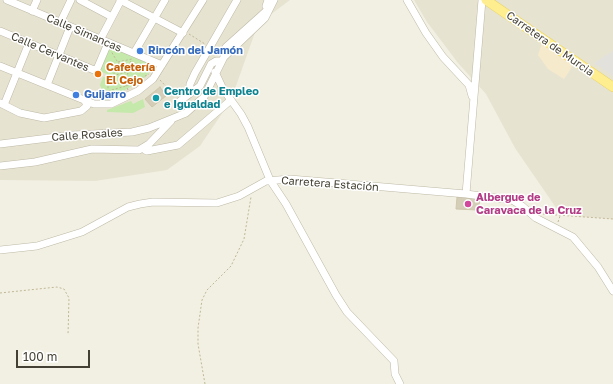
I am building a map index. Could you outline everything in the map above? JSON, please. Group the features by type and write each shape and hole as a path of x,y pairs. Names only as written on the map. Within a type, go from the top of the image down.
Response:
{"main road":[{"name":"Carretera de Murcia","path":"486,0 613,88"}],"street":[{"path":"32,11 37,0"},
{"path":"60,23 71,0"},
{"path":"80,0 112,17"},
{"path":"100,40 121,0 183,32"},
{"path":"134,56 165,0"},
{"path":"189,92 192,79 209,46 237,0"},
{"path":"0,166 35,162 92,149 134,151 144,147 172,119 190,110 204,97 221,61 274,0"},
{"path":"407,0 432,42 469,85 474,102"},
{"path":"466,194 482,0"},
{"name":"Calle Simancas","path":"12,1 134,56 162,66"},
{"path":"0,66 96,105 111,104 131,96 162,66 201,1"},
{"path":"226,47 262,14 268,6"},
{"path":"47,85 70,27"},
{"name":"Calle Cervantes","path":"0,31 95,70 108,43"},
{"path":"29,42 17,73 2,104 26,116 44,118 81,111 87,106 85,101"},
{"path":"180,100 189,92 200,86 211,64 216,61 221,61"},
{"path":"457,72 470,78 477,67"},
{"path":"215,72 223,89 241,114 248,127 270,180 286,204 347,312 394,361 395,374 400,384"},
{"path":"144,147 147,151 178,145 231,100"},
{"name":"Calle Rosales","path":"0,144 73,135 132,132 149,128 172,119"},
{"name":"Carretera Estación","path":"0,250 37,246 82,232 128,207 140,204 167,202 218,202 239,196 270,180 301,180 466,194 512,200 522,206 530,214 568,233 577,240 598,267 613,290"}],"path":[{"path":"183,32 209,46"},
{"path":"108,43 120,66 108,81 108,91"},
{"path":"118,62 134,56"},
{"path":"131,96 126,86 128,71 134,56"},
{"path":"112,76 128,71"},
{"path":"96,105 108,91 126,86 153,74 180,100"},
{"path":"205,384 198,344 198,328 202,300 206,290 231,266 244,239 254,187"},
{"path":"530,214 613,219"},
{"path":"556,228 561,215"},
{"path":"0,293 56,287 64,289 69,298 68,335"}],"shaded area":[{"path":"0,0 290,0 258,24 231,100 200,146 167,170 95,181 0,180"},
{"path":"414,0 613,0 613,219 561,215 515,148 486,94 458,63 427,22"},
{"path":"542,43 574,64 564,79 548,69 538,55"},
{"path":"613,51 613,76 594,63"}],"green space":[{"path":"109,46 156,66 141,81 107,100 100,85 103,77 107,74 99,71"},
{"path":"143,99 145,107 133,113 107,112 107,110 131,101 133,104"}],"building":[{"name":"Centro de Empleo e Igualdad","path":"160,87 166,96 152,107 145,99"},
{"name":"Albergue de Caravaca de la Cruz","path":"457,197 480,199 478,210 456,209"}],"place":[{"name":"Rincón del Jamón","path":"140,51"},
{"name":"Cafetería El Cejo","path":"98,74"},
{"name":"Guijarro","path":"76,95"},
{"name":"Centro de Empleo e Igualdad","path":"156,98"},
{"name":"Albergue de Caravaca de la Cruz","path":"468,204"}]}
